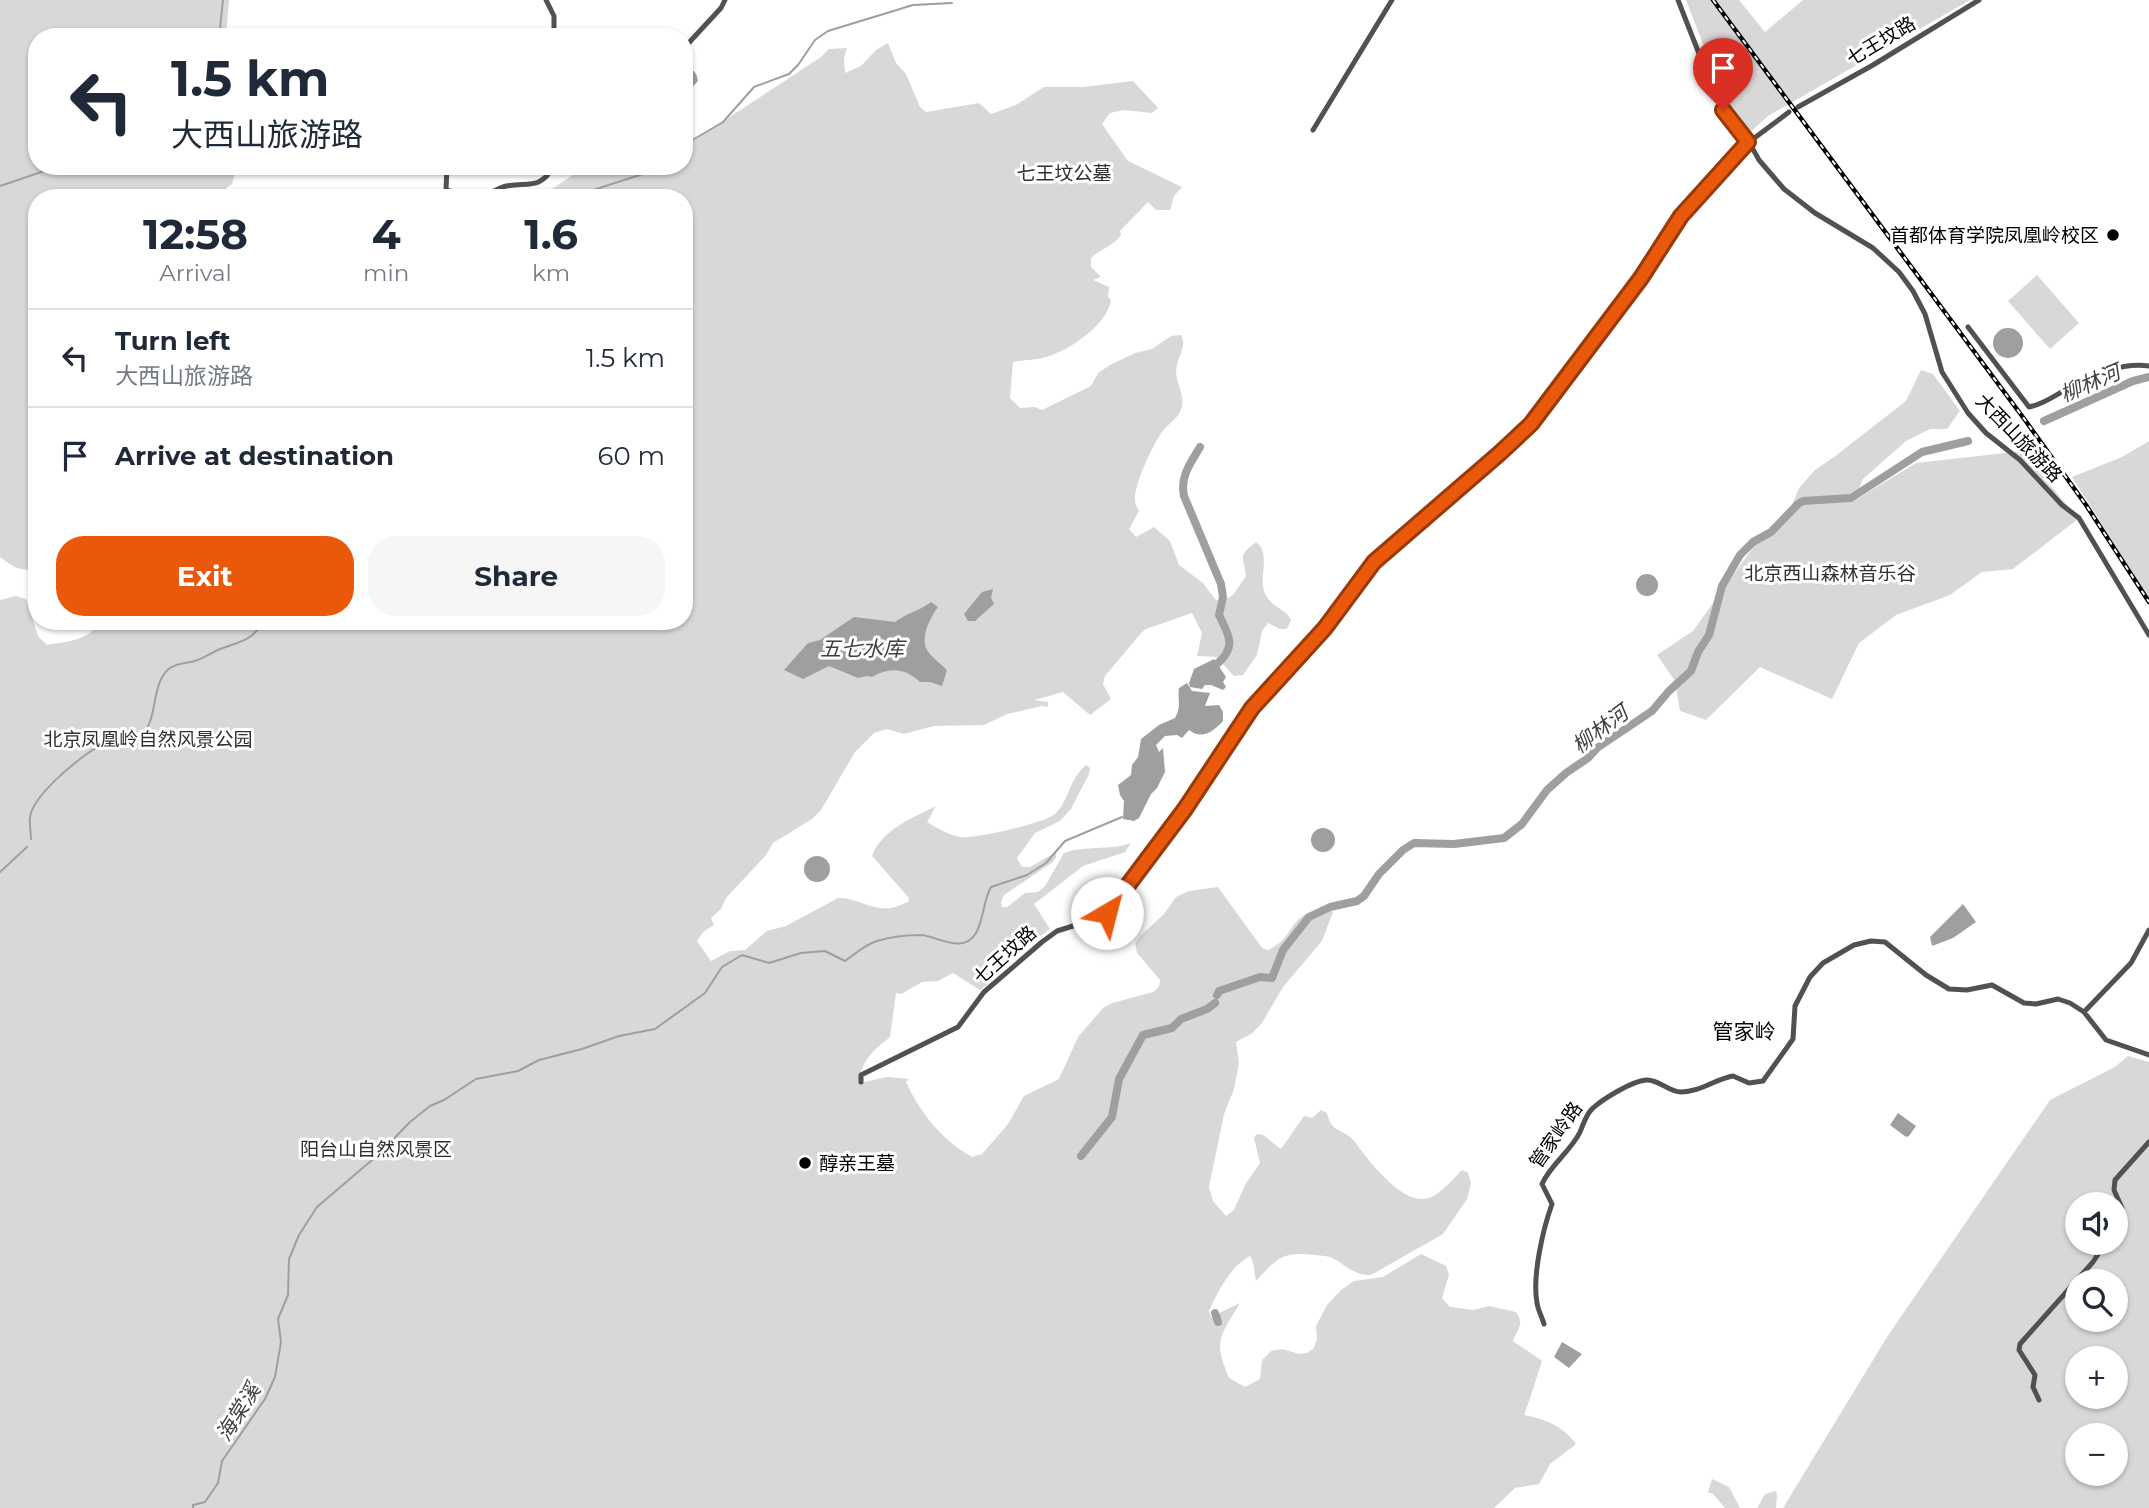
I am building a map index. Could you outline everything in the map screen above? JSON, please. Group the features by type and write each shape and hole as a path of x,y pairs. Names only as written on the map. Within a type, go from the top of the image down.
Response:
{"street":[{"path":"546,0 554,16 554,28"},
{"path":"693,38 725,0"},
{"path":"1313,130 1392,0"},
{"name":"大西山旅游路","path":"1678,0 1716,97 1771,175 1791,195 1872,248 1899,272 1913,290 1925,314 1942,372 1969,413 1986,433 2020,460 2062,505 2079,518 2149,635"},
{"name":"七王坟路","path":"1798,107 1979,0"},
{"name":"七王坟路","path":"861,1082 861,1075 958,1027 998,979 1058,931 1107,913 1185,809 1252,708 1325,628 1374,562 1531,424 1641,278 1681,216 1748,142 1788,112"},
{"path":"498,189 539,183 548,175"},
{"path":"1968,327 2029,407 2040,405 2070,387 2109,371 2127,365 2149,366"},
{"path":"2149,930 2131,963 2084,1012 2106,1040 2149,1055"},
{"name":"管家岭路","path":"1544,1324 1536,1294 1542,1233 1552,1204 1542,1184 1546,1175 1579,1134 1588,1113 1624,1088 1644,1080 1659,1082 1679,1092 1709,1087 1733,1076 1749,1083 1763,1082 1793,1039 1795,1006 1809,978 1823,963 1863,942 1879,940 1949,989 1967,990 1992,985 2024,1003 2036,1004 2057,999 2084,1012"},
{"path":"2115,1192 2115,1180 2149,1142"},
{"path":"2039,1400 2033,1387 2035,1375 2019,1350 2020,1344 2098,1255"}],"green space":[{"path":"0,0 229,0 227,28 28,28 28,175 234,175 232,184 225,189 28,189 28,570 13,566 0,557"},
{"path":"1686,0 1739,0 1765,32 1803,0 1970,0 1768,116 1749,133 1725,101"},
{"name":"阳台山自然风景区","path":"888,43 896,63 906,74 920,107 926,112 979,103 991,114 1016,105 1044,87 1083,87 1133,81 1158,108 1152,113 1124,110 1110,113 1102,124 1128,161 1182,187 1174,196 1170,210 1156,210 1148,202 1120,231 1118,239 1091,258 1091,267 1101,277 1093,280 1109,287 1108,297 1111,300 1103,318 1076,343 1055,354 1013,362 1010,398 1020,408 1035,407 1042,410 1091,386 1098,373 1110,365 1135,353 1152,349 1171,336 1181,335 1183,346 1176,370 1182,407 1158,438 1144,466 1135,495 1139,511 1129,529 1136,537 1154,527 1170,541 1179,565 1203,583 1215,599 1221,602 1233,595 1246,576 1243,556 1256,542 1264,558 1264,591 1270,601 1291,620 1287,629 1280,629 1268,623 1262,631 1257,655 1243,675 1234,676 1216,657 1197,656 1202,633 1192,613 1141,633 1105,676 1103,684 1111,699 1090,715 1063,692 1034,700 1048,702 1048,707 1007,714 984,725 934,726 904,734 887,729 874,733 855,752 821,810 812,819 773,843 766,855 711,918 714,925 703,932 697,941 711,961 730,951 745,950 767,931 786,926 838,898 884,908 893,908 908,902 909,898 872,856 883,838 891,831 936,806 927,822 961,837 994,833 1038,822 1049,818 1060,809 1076,777 1086,765 1090,768 1089,774 1071,809 1060,821 1035,833 1017,858 1022,867 1030,867 1056,852 1056,857 1053,862 1004,895 1002,907 1007,907 1025,893 1038,892 1045,886 1064,853 1131,843 1125,852 1083,866 1034,904 1050,929 1027,948 1013,942 995,951 986,962 992,981 980,990 953,973 938,981 922,982 901,994 896,993 890,1037 865,1062 859,1083 887,1077 909,1079 906,1082 918,1105 941,1134 972,1157 982,1154 1008,1124 1024,1096 1059,1079 1078,1037 1103,1008 1153,992 1159,987 1160,980 1137,953 1135,943 1164,914 1176,897 1189,891 1218,887 1262,948 1268,950 1278,944 1306,914 1330,908 1333,912 1322,941 1283,987 1262,1023 1251,1034 1236,1042 1239,1063 1234,1089 1224,1114 1209,1187 1213,1201 1226,1216 1234,1210 1245,1185 1260,1163 1254,1138 1257,1134 1263,1135 1281,1149 1304,1116 1312,1118 1321,1110 1327,1113 1335,1128 1351,1138 1385,1178 1405,1194 1415,1198 1429,1198 1445,1188 1462,1170 1468,1173 1471,1183 1467,1199 1443,1234 1371,1275 1356,1272 1328,1256 1303,1254 1281,1258 1256,1281 1250,1256 1236,1266 1225,1280 1209,1311 1211,1317 1240,1303 1221,1339 1221,1355 1229,1378 1245,1387 1260,1379 1262,1360 1271,1351 1283,1349 1299,1354 1307,1353 1314,1348 1317,1339 1316,1326 1327,1305 1341,1290 1354,1281 1383,1277 1421,1254 1446,1266 1449,1275 1442,1298 1450,1307 1473,1310 1489,1306 1516,1312 1520,1323 1513,1341 1542,1361 1524,1415 1552,1424 1565,1432 1576,1444 1550,1464 1539,1484 1515,1488 1494,1508 0,1508 0,600 16,596 26,599 28,630 36,630 47,645 70,641 94,630 693,630 693,189 552,189 573,175 693,175 693,141 821,57 829,49 847,48 844,58 845,73 861,66 876,50"},
{"path":"2037,275 2079,323 2050,349 2008,301"},
{"name":"北京西山森林音乐谷","path":"1921,370 1933,374 1960,411 1947,429 1930,429 1906,441 1863,479 1854,501 1916,463 2023,451 2078,519 2013,569 1982,572 1950,595 1896,615 1859,643 1832,699 1760,667 1706,720 1680,711 1675,681 1657,655 1693,631 1760,538 1792,505 1799,488 1815,470 1906,401"},
{"path":"2149,441 2149,599 2072,477 2122,457"},
{"path":"2128,1056 2149,1062 2149,1508 1783,1508 1887,1337 2050,1100 2115,1067"},
{"path":"1712,1479 1729,1487 1740,1508 1725,1508 1708,1492"},
{"path":"1775,1491 1776,1508 1757,1508 1765,1494"}],"water":[{"path":"693,70 697,76 698,81 693,86"},
{"path":"2008,328 2014,329 2022,337 2022,349 2014,357 2008,358 2002,357 1994,349 1993,343 1994,337 2002,329"},
{"path":"1647,574 1655,577 1658,585 1655,593 1647,596 1639,593 1636,585 1639,577"},
{"path":"993,589 991,598 994,604 975,621 968,621 964,614 982,592"},
{"name":"五七水库","path":"931,602 938,607 927,628 925,645 931,655 947,670 942,686 920,682 897,670 858,678 829,666 803,679 784,670 808,643 820,640 854,617 895,622"},
{"path":"1214,659 1226,677 1223,682 1226,687 1223,690 1211,685 1205,685 1202,689 1190,687 1194,669"},
{"path":"1187,683 1192,691 1210,693 1205,706 1219,705 1223,712 1223,721 1207,733 1198,734 1189,730 1182,738 1177,735 1165,736 1156,745 1159,752 1163,748 1165,772 1157,788 1139,818 1134,821 1123,819 1124,801 1118,785 1131,775 1141,739 1159,725 1175,718 1179,706 1179,688"},
{"path":"1323,828 1331,832 1335,840 1331,848 1323,852 1315,848 1311,840 1315,832"},
{"path":"817,856 826,860 830,869 826,878 817,882 808,878 804,869 808,860"},
{"path":"1963,904 1976,922 1953,938 1932,946 1930,937"},
{"path":"1898,1113 1916,1126 1909,1136 1906,1137 1890,1125"},
{"path":"1562,1342 1582,1354 1569,1368 1554,1357"}],"waterway":[{"path":"220,28 223,0"},
{"path":"693,140 723,122 754,87 789,74 815,40 828,31 913,5 952,3"},
{"path":"0,186 32,175"},
{"path":"596,189 640,175"},
{"name":"柳林河","path":"2044,421 2133,381 2149,377"},
{"name":"柳林河","path":"1217,995 1219,991 1260,977 1272,978 1283,950 1309,917 1330,907 1357,901 1364,896 1379,874 1414,843 1454,844 1504,838 1522,824 1547,790 1597,748 1652,711 1691,671 1698,652 1709,635 1722,586 1740,555 1753,542 1771,532 1798,504 1803,501 1851,498 1922,452 1968,441"},
{"path":"1200,447 1187,470 1183,489 1221,584 1223,597 1219,615 1228,635 1229,646 1217,664"},
{"path":"31,839 30,817 33,807 63,773 109,741 136,737 144,732 151,718 160,682 170,668 198,660 245,640 257,630"},
{"name":"海棠溪","path":"193,1508 193,1505 205,1502 218,1483 222,1461 265,1399 275,1377 281,1342 278,1319 288,1295 289,1259 299,1235 317,1207 430,1106 476,1079 518,1071 539,1060 619,1036 655,1029 705,993 722,967 742,955 769,963 801,953 825,951 845,961 869,944 893,937 921,935 950,943 964,943 971,939 979,928 991,887 1027,875 1046,863 1065,841 1122,817"},
{"path":"0,872 27,847"},
{"path":"1081,1156 1112,1117 1119,1079 1143,1035 1172,1028 1181,1019 1215,1003"},
{"path":"1215,1313 1218,1322"}],"railway":[{"path":"1713,0 2025,420 2086,505 2149,602"}],"place":[{"name":"首都体育学院凤凰岭校区","path":"2113,235"},
{"name":"醇亲王墓","path":"805,1163"}],"district":[{"name":"管家岭","path":"1744,1031"}],"route":[{"path":"1107,913 1185,809 1252,708 1325,628 1374,562 1531,424 1641,278 1681,216 1748,142 1723,110"}],"park label":[{"name":"七王坟公墓","path":"1064,173"},
{"name":"北京凤凰岭自然风景公园","path":"148,739"}]}
